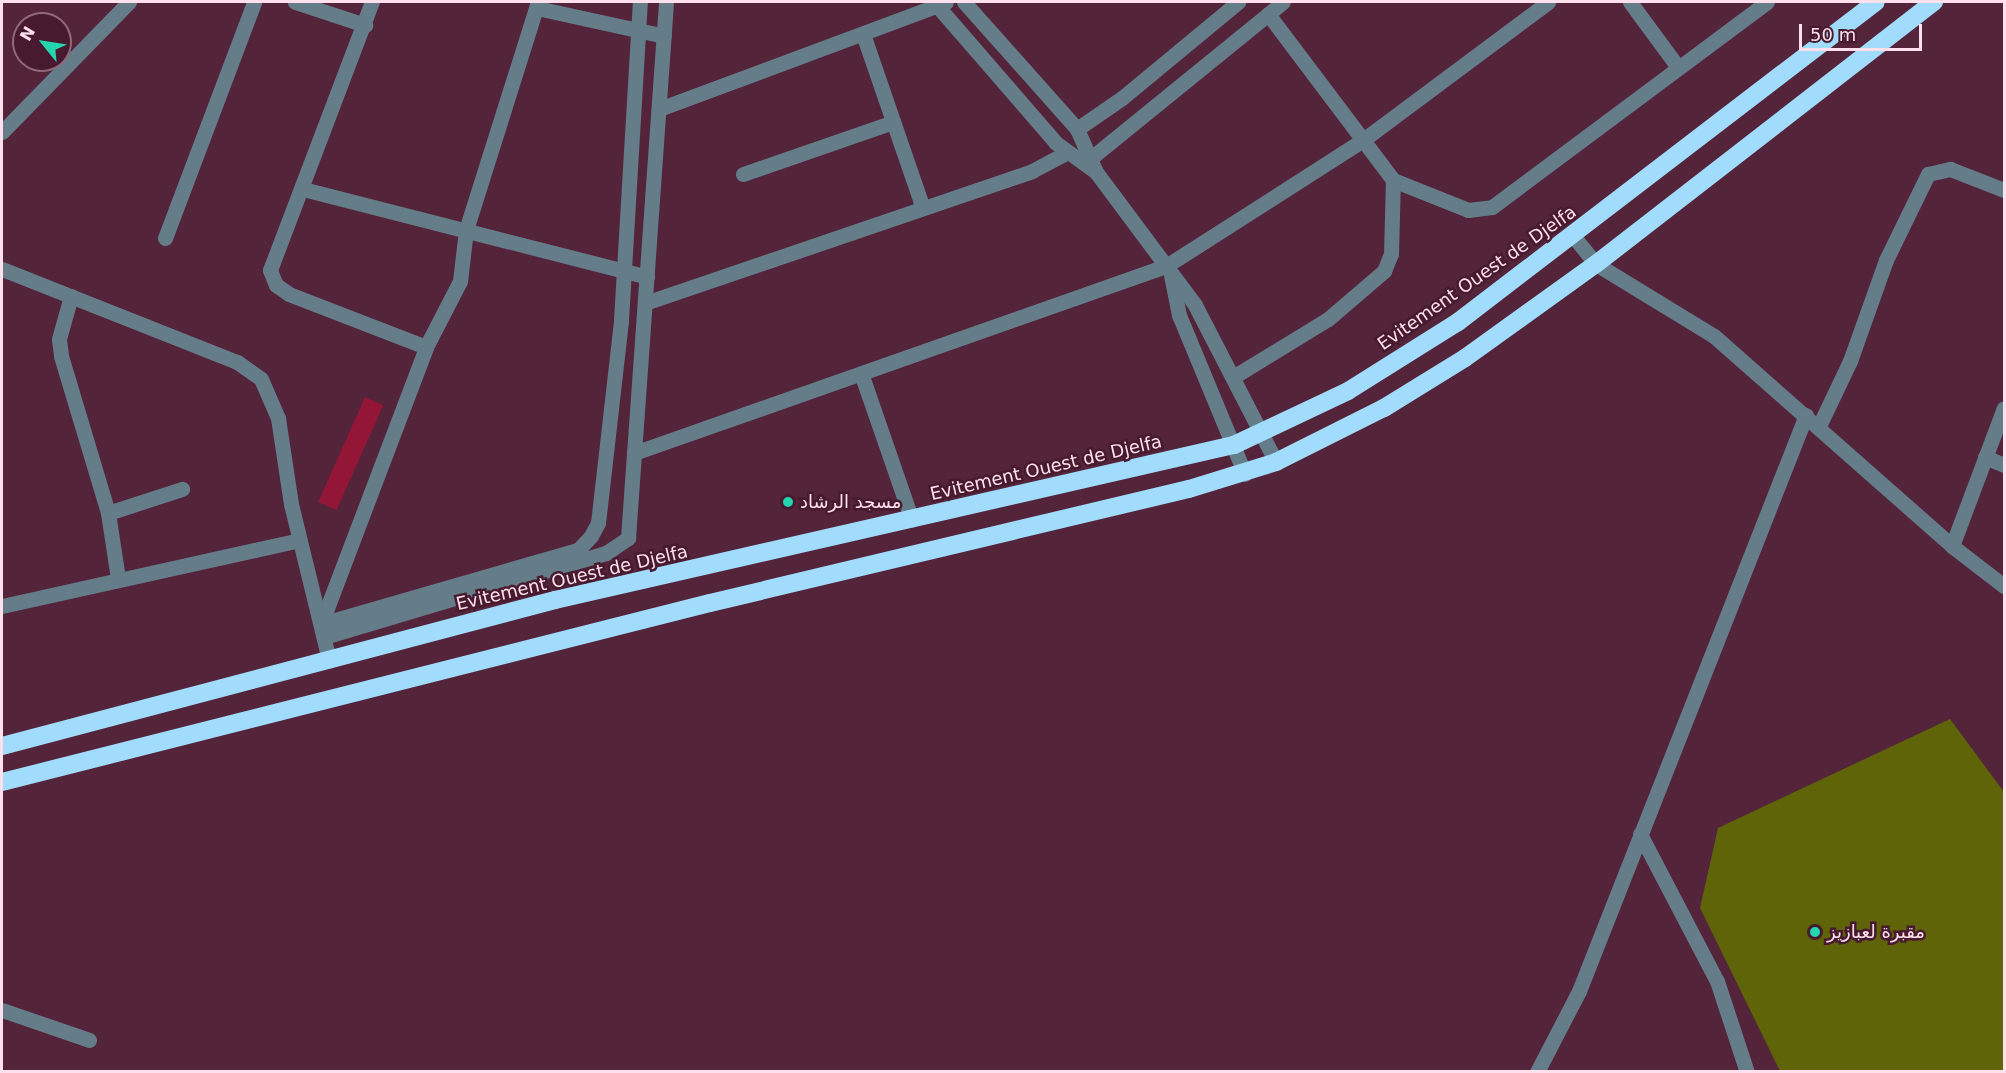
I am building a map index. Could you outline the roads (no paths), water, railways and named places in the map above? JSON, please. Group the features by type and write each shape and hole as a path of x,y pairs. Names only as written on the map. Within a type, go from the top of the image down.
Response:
{"highway":[{"name":"Evitement Ouest de Djelfa","path":"2,746 555,600 1234,445 1262,433 1395,364 1574,237 1876,2"},
{"path":"2,782 1245,474 1276,462 1404,395 1596,264 1934,2"}],"street":[{"path":"2,132 129,2"},
{"path":"165,238 254,2"},
{"path":"295,2 365,25"},
{"path":"372,2 303,189 270,270 276,285 426,347"},
{"path":"322,630 578,550 591,536 598,523 624,271 640,2"},
{"path":"322,630 606,553 628,538 666,2"},
{"path":"964,2 1077,129 1093,165 1168,271 1195,305 1276,462"},
{"path":"1077,129 1122,98 1238,2"},
{"path":"1093,165 1283,2"},
{"path":"634,453 1168,271 1362,140 1548,2"},
{"path":"1630,2 1678,67"},
{"path":"1268,14 1393,180 1443,204 1468,210 1492,207 1767,2"},
{"path":"659,109 863,34 939,3 1066,153 1093,165"},
{"path":"322,630 426,347 460,281 466,230 537,5 664,36"},
{"path":"863,34 923,208"},
{"path":"743,174 893,122"},
{"path":"645,303 1032,171 1066,153"},
{"path":"1819,426 1850,361 1886,260 1928,174 1950,169 2004,190"},
{"path":"1233,377 1328,319 1384,271 1391,254 1393,180"},
{"path":"303,189 647,276"},
{"path":"1574,237 1596,264 1714,336 1819,426 1952,546 2004,586"},
{"path":"2,269 237,362 261,379 278,418 299,540 329,660"},
{"path":"1168,271 1179,315 1245,474"},
{"path":"71,296 59,339 61,356 108,513 118,578"},
{"path":"862,376 912,520"},
{"path":"1952,546 2004,408"},
{"path":"1537,1071 1579,991 1806,415"},
{"path":"1985,457 2004,465"},
{"path":"108,513 182,489"},
{"path":"2,606 118,578 299,540"},
{"path":"1640,834 1717,981 1747,1071"},
{"path":"2,1010 89,1040"}],"place":[{"name":"مسجد الرشاد","path":"788,502"},
{"name":"مقبرة لعبازيز","path":"1815,932"}]}
